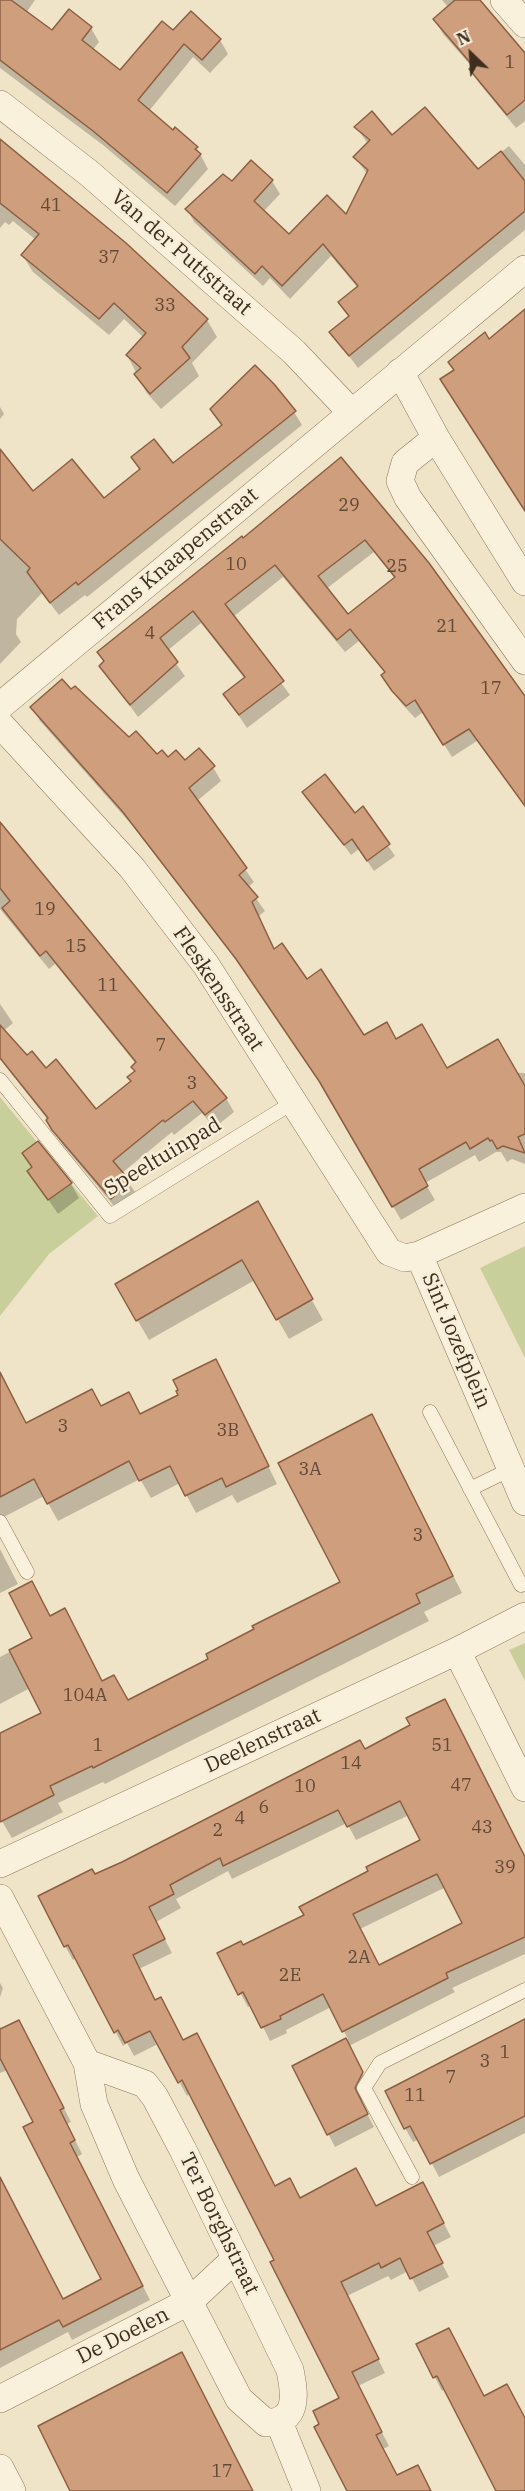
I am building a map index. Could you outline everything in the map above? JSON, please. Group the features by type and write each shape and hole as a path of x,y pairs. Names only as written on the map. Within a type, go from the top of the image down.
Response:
{"street":[{"path":"504,0 525,24"},
{"name":"Van der Puttstraat","path":"0,104 90,174 294,352 351,412"},
{"name":"Frans Knaapenstraat","path":"0,706 525,269"},
{"path":"400,372 436,438 525,582"},
{"path":"436,438 405,463 400,481 408,498 525,660"},
{"name":"Fleskensstraat","path":"0,724 132,868 206,965 389,1252 405,1258 419,1255"},
{"name":"Sint Jozefplein","path":"525,1207 419,1255 525,1502"},
{"name":"Deelenstraat","path":"0,1864 457,1651 525,1616"},
{"path":"457,1651 522,1775"},
{"path":"0,1898 87,2063 94,2104 126,2179 238,2399 266,2423 279,2422 307,2491"},
{"name":"Ter Borghstraat","path":"87,2063 145,2084 155,2097 290,2370 295,2394 290,2412 279,2422"},
{"name":"De Doelen","path":"0,2399 190,2301 236,2258"},
{"path":"0,2468 12,2491"}],"lane":[{"name":"Speeltuinpad","path":"0,1080 111,1216 292,1103"},
{"path":"430,1412 521,1585"},
{"path":"470,1489 511,1469"},
{"path":"0,1522 27,1572"},
{"path":"412,2177 364,2088 380,2063 525,1990"}],"green space":[{"path":"0,1097 98,1216 49,1254 0,1316"},
{"path":"525,1246 525,1358 480,1268"},
{"path":"525,1643 525,1681 509,1650"}],"building":[{"path":"0,0 11,0 52,30 69,9 92,27 82,40 120,70 162,21 173,30 191,11 221,39 202,60 184,44 138,100 173,130 175,127 198,147 195,149 201,154 167,193 93,131 0,60"},
{"path":"455,0 480,0 525,53 525,100 507,115 469,69 473,66 433,19"},
{"path":"425,107 478,169 501,151 525,181 525,211 349,356 329,332 349,316 338,302 358,286 323,244 282,286 262,266 255,274 185,209 223,174 232,181 251,160 273,180 254,201 289,234 327,195 346,214 368,170 353,157 370,140 354,127 372,111 392,135"},
{"path":"0,139 126,243 208,319 182,347 190,358 150,394 134,374 141,368 126,355 146,333 114,303 99,319 21,255 39,234 0,203"},
{"path":"525,309 525,511 440,379 454,370 448,362 485,332 489,339"},
{"path":"255,365 296,411 78,585 76,582 50,603 27,572 30,568 0,539 0,449 33,491 72,459 104,498 140,469 131,457 154,439 173,463 222,425 210,409"},
{"path":"341,457 429,563 525,696 525,806 469,729 443,745 415,700 406,706 392,691 381,675 385,672 350,629 337,640 275,565 225,604 284,681 239,715 223,694 245,677 193,611 160,638 178,662 130,705 99,666 104,661 97,652 242,536 243,538","holes":["365,540 395,577 348,614 318,576"]},
{"path":"62,679 71,689 75,686 129,737 136,731 157,754 162,750 168,757 176,750 185,760 199,748 215,766 189,788 247,868 239,875 258,897 252,902 274,949 282,943 307,979 321,969 364,1035 387,1022 396,1039 422,1024 447,1068 498,1039 525,1086 525,1134 518,1137 525,1153 503,1146 497,1149 492,1140 488,1138 470,1149 466,1142 419,1169 428,1186 392,1207 319,1081 236,959 122,811 30,707"},
{"path":"325,774 355,813 363,806 390,844 367,861 352,839 344,845 302,792"},
{"path":"0,822 227,1098 205,1115 193,1101 165,1122 163,1120 113,1161 131,1182 111,1199 52,1130 46,1120 48,1118 0,1058 0,1025 27,1055 32,1051 46,1068 56,1059 96,1109 131,1081 127,1077 135,1071 131,1067 136,1062 46,951 40,956 2,908 10,901 0,888"},
{"path":"38,1141 72,1183 48,1200 27,1171 32,1167 22,1153"},
{"path":"258,1201 313,1299 276,1320 242,1260 136,1321 115,1284"},
{"path":"216,1359 269,1466 226,1487 222,1478 185,1496 170,1466 139,1481 129,1461 47,1504 34,1479 0,1497 0,1372 26,1423 92,1389 101,1406 129,1392 140,1414 178,1395 173,1380"},
{"path":"372,1414 453,1576 416,1594 420,1603 93,1768 92,1766 50,1786 54,1795 0,1822 0,1733 41,1713 9,1650 32,1638 9,1593 32,1581 50,1616 65,1608 102,1681 114,1675 128,1700 208,1659 206,1654 254,1629 252,1626 340,1582 278,1463"},
{"path":"445,1699 525,1857 525,1937 446,1973 448,1978 342,2032 323,1994 261,2028 243,1992 238,1995 217,1953 241,1941 243,1945 304,1915 299,1907 368,1871 366,1867 420,1840 400,1801 347,1827 338,1810 223,1866 220,1858 170,1885 174,1894 149,1907 165,1939 133,1955 155,2000 161,1997 183,2040 197,2033 275,2186 290,2178 300,2198 356,2168 376,2206 423,2182 444,2223 427,2232 443,2263 410,2279 400,2258 381,2268 379,2263 341,2282 379,2359 352,2372 382,2432 376,2435 397,2475 418,2465 431,2491 347,2491 314,2427 319,2424 313,2411 339,2398 270,2262 274,2260 182,2080 178,2083 150,2031 125,2043 118,2030 114,2033 68,1945 64,1947 38,1896 92,1869 95,1874 122,1862 360,1740 365,1749 410,1725 406,1718","holes":["437,1874 462,1923 379,1965 353,1914"]},
{"path":"525,2019 525,2116 430,2164 410,2126 404,2129 385,2091"},
{"path":"19,2020 64,2108 60,2110 75,2140 70,2143 143,2286 63,2327 59,2320 0,2350 0,2177 63,2299 101,2279 23,2127 33,2122 0,2058 0,2029"},
{"path":"346,2038 363,2072 355,2088 368,2114 327,2135 292,2066"},
{"path":"449,2328 484,2396 507,2384 525,2418 525,2491 496,2491 437,2376 433,2378 416,2344"},
{"path":"182,2352 253,2491 70,2491 38,2426"}]}
